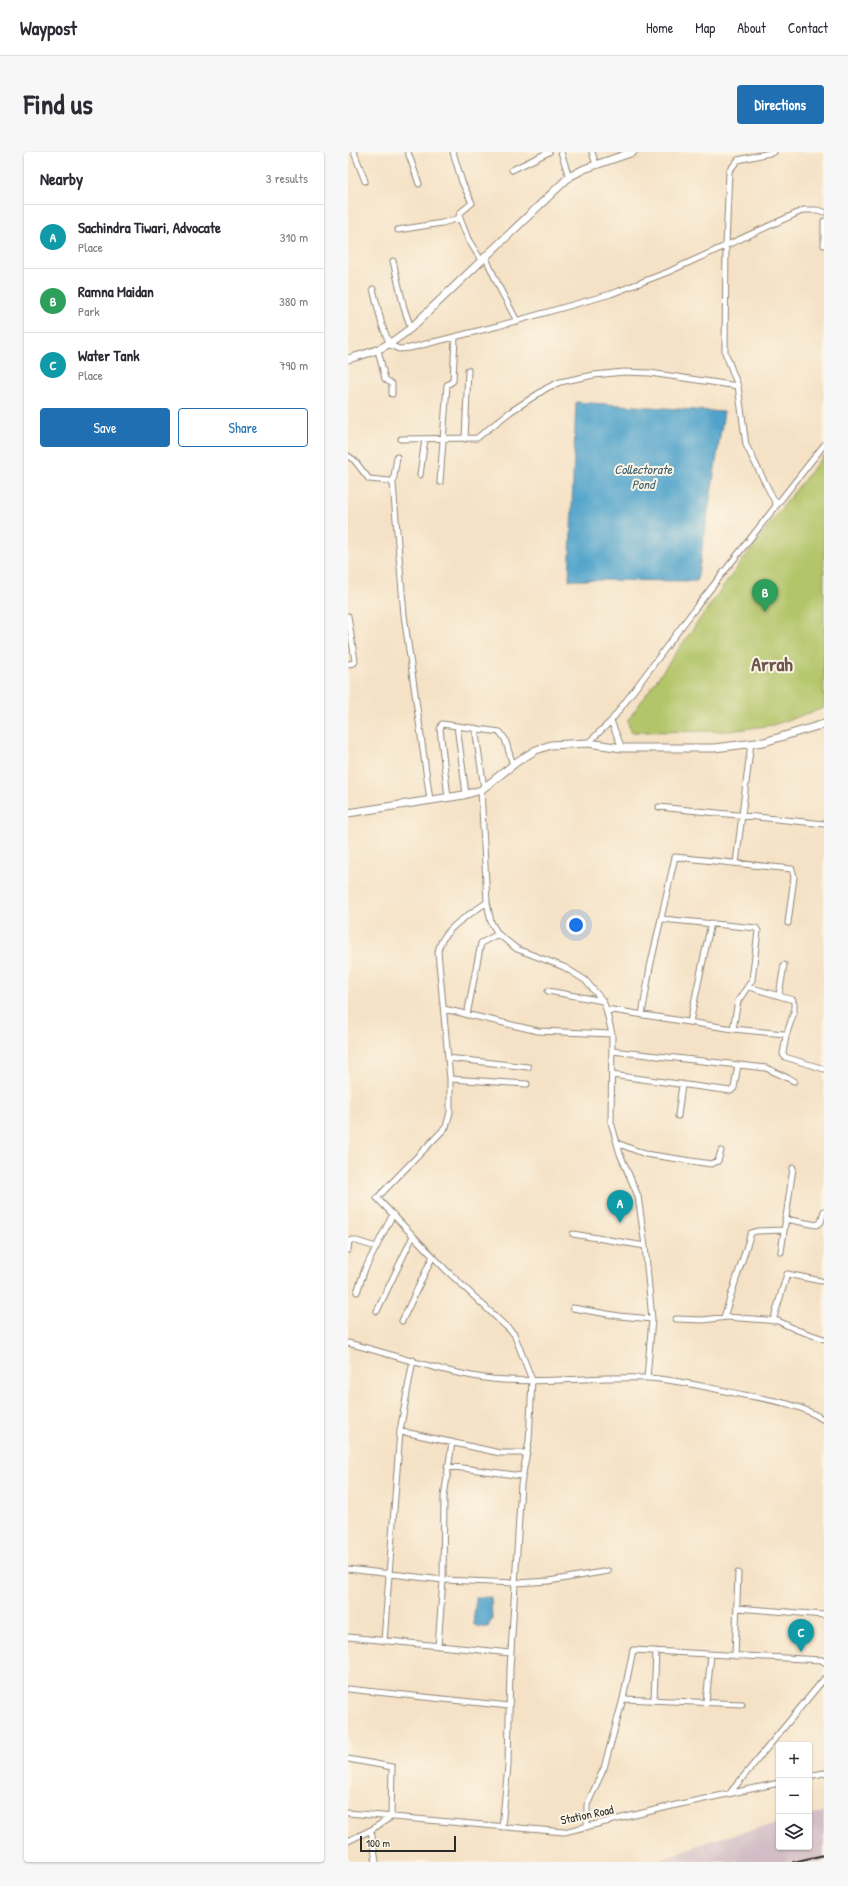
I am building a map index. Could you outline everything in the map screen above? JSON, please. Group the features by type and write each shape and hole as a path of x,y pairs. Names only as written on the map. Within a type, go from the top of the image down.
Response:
{"street":[{"path":"354,152 365,181"},
{"path":"408,152 418,184"},
{"path":"453,152 464,187 472,203 459,214 460,218 468,239 483,258 517,321"},
{"path":"512,170 549,152"},
{"path":"561,152 569,177"},
{"path":"592,152 596,164"},
{"path":"348,359 390,345 411,328 569,177 596,164 633,152"},
{"path":"774,152 738,160 730,171 726,245 725,352 738,386 746,445 776,504"},
{"path":"373,289 382,325 390,345 394,348 403,349 517,321 611,294 668,272 804,210 817,210 824,212"},
{"path":"398,230 442,223 460,218"},
{"path":"824,221 824,245"},
{"path":"393,261 404,308 411,328"},
{"path":"440,482 447,385 453,381 454,337"},
{"path":"378,350 385,379 392,384 392,394"},
{"path":"464,439 468,370"},
{"path":"401,439 464,439 480,436 510,412 547,388 574,379 624,372 676,376 738,386"},
{"path":"420,475 425,439"},
{"path":"588,743 611,721 697,606 824,445"},
{"path":"348,456 354,460 369,479 390,481 393,483"},
{"path":"397,458 393,483 404,615 430,800"},
{"path":"348,616 355,661 354,663 348,664"},
{"path":"611,721 622,748"},
{"path":"448,797 440,726 443,724 496,731 502,734 513,765"},
{"path":"348,813 466,794 483,789 513,765 536,750 551,745 588,743 622,748 714,748 764,742 824,724"},
{"path":"458,726 466,794"},
{"path":"475,728 483,789 487,902 491,922 504,941 517,949 564,967 585,980 603,1001 606,1009 612,1034 611,1122 617,1143 638,1196 645,1246 652,1319 647,1378"},
{"path":"736,863 751,744"},
{"path":"659,807 824,824"},
{"path":"642,1015 650,967 675,857 793,870 794,877 788,923"},
{"path":"487,902 444,935 439,944 438,952 450,1078 450,1112 446,1127 377,1198 433,1256 514,1334 532,1380 529,1441 522,1476 511,1653 508,1766 502,1827"},
{"path":"662,919 756,928 758,931 753,977 749,987 738,1001 732,1029"},
{"path":"690,1022 711,923"},
{"path":"467,1015 481,943 498,934"},
{"path":"778,995 784,965"},
{"path":"749,987 778,995 793,1002 794,1012 786,1036 783,1054 785,1057 824,1069"},
{"path":"548,991 603,1001"},
{"path":"444,1009 538,1031 612,1034"},
{"path":"606,1009 732,1029 780,1033 786,1036"},
{"path":"612,1050 771,1069 794,1081"},
{"path":"448,1058 528,1067"},
{"path":"612,1075 731,1091 734,1088 738,1065"},
{"path":"450,1078 527,1084"},
{"path":"678,1116 682,1084"},
{"path":"617,1143 645,1154 711,1164 718,1161 721,1151"},
{"path":"781,1252 793,1168"},
{"path":"785,1219 817,1225 821,1222 824,1211"},
{"path":"357,1292 365,1269 393,1214"},
{"path":"724,1317 751,1233 757,1231 784,1230"},
{"path":"573,1234 645,1246"},
{"path":"377,1311 413,1236"},
{"path":"348,1250 350,1241 353,1240 376,1247"},
{"path":"402,1321 433,1256"},
{"path":"773,1321 787,1274 821,1281"},
{"path":"573,1308 619,1316 652,1319"},
{"path":"676,1319 703,1320 724,1317 773,1321 780,1322 797,1330 824,1339"},
{"path":"348,1343 452,1371 492,1378 532,1380 647,1378 785,1403 810,1411 824,1420"},
{"path":"384,1641 400,1431 413,1360"},
{"path":"400,1431 500,1453 527,1453"},
{"path":"438,1646 443,1580 444,1497 447,1466 452,1442"},
{"path":"447,1466 522,1476"},
{"path":"348,1569 389,1575 443,1580 516,1583 549,1581 608,1571"},
{"path":"735,1656 738,1573"},
{"path":"737,1608 824,1616"},
{"path":"348,1637 511,1653"},
{"path":"587,1827 587,1805 604,1768 623,1699 633,1650 822,1660 824,1662"},
{"path":"654,1700 656,1651"},
{"path":"706,1702 711,1654"},
{"path":"729,1794 824,1679"},
{"path":"348,1689 509,1706"},
{"path":"623,1699 742,1704"},
{"path":"348,1759 392,1767 390,1817 371,1830 348,1841"},
{"path":"812,1775 824,1773"},
{"name":"Station Road","path":"348,1813 564,1832 776,1784"},
{"path":"371,1830 376,1862"}],"shaded area":[{"path":"824,1812 824,1862 656,1862 708,1841 776,1824 776,1850 812,1850 812,1815"}],"green space":[{"path":"824,455 824,708 773,725 729,731 630,732 628,720 748,553"}],"water":[{"name":"Collectorate Pond","path":"576,402 724,412 697,581 569,580"},
{"path":"491,1597 492,1619 488,1627 479,1627 473,1624 476,1598"}],"railway":[{"path":"793,1862 824,1855"}],"place":[{"name":"Ramna Maidan","path":"765,612"},
{"name":"Sachindra Tiwari, Advocate","path":"620,1223"},
{"name":"Water Tank","path":"801,1652"}],"district":[{"name":"Arrah","path":"772,664"}]}
